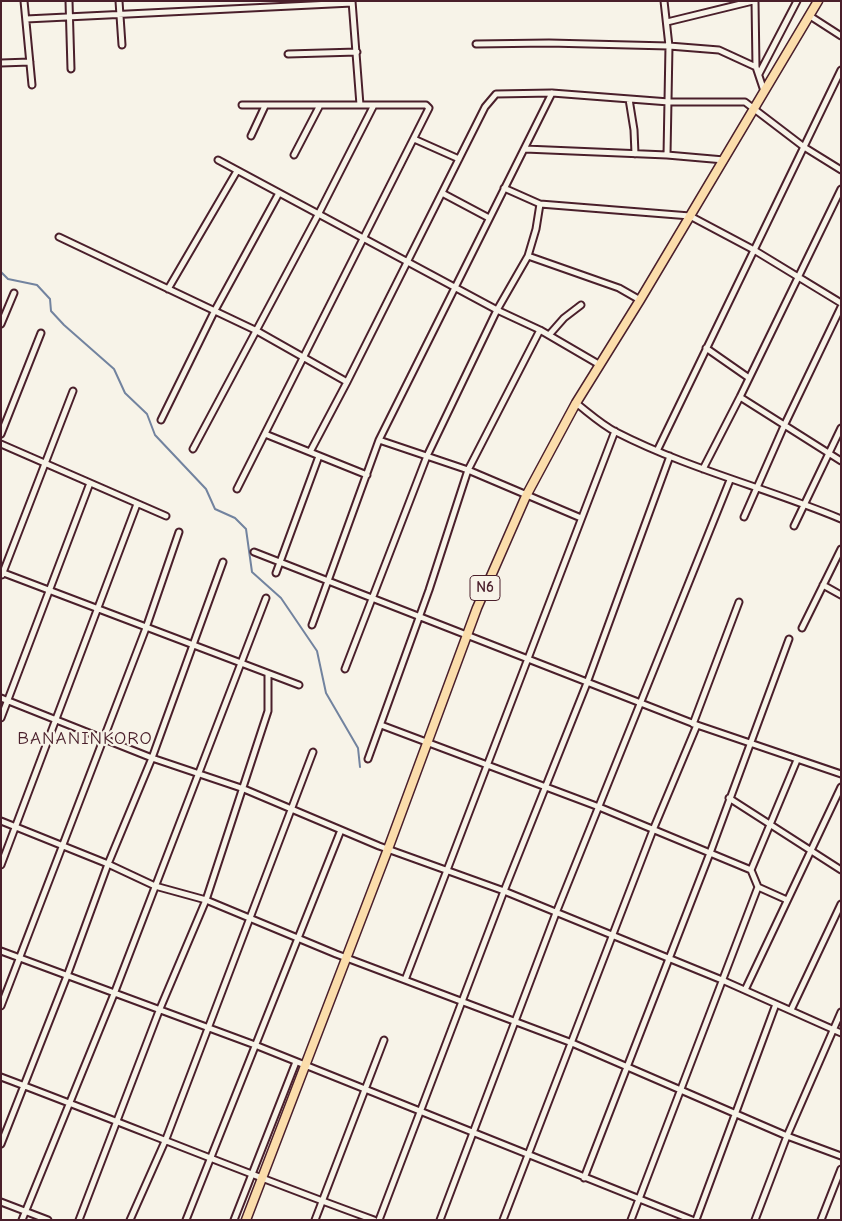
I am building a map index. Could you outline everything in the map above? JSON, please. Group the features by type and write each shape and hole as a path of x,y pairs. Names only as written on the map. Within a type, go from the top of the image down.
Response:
{"highway":[{"name":"N6","path":"246,1220 262,1179 300,1064 388,849 466,636 526,496 576,403 640,300 818,1"}],"street":[{"path":"24,1 32,85"},
{"path":"68,1 71,69"},
{"path":"119,1 122,45"},
{"path":"664,1 669,46 667,155"},
{"path":"667,22 754,1 756,67 764,91"},
{"path":"759,74 797,1"},
{"path":"26,19 237,4 352,2 360,105"},
{"path":"810,16 841,36"},
{"path":"476,44 549,42 669,46 719,50 756,67"},
{"path":"288,54 357,52"},
{"path":"1,63 30,62"},
{"path":"658,451 841,70"},
{"path":"310,452 491,97 496,94 552,93 669,102 735,100 745,102 804,147 841,170"},
{"path":"312,625 379,440 454,286 552,93"},
{"path":"628,99 634,130 635,154"},
{"path":"193,449 319,213 374,105"},
{"path":"237,489 365,239 429,108 426,106 374,105 319,107 242,106"},
{"path":"251,136 265,106"},
{"path":"294,155 319,107"},
{"path":"414,139 459,159"},
{"path":"525,149 667,155 724,160"},
{"path":"218,160 497,310 540,330 600,365"},
{"path":"168,289 238,171"},
{"path":"504,188 540,204 690,216 754,250 841,303"},
{"path":"703,469 799,278 841,189"},
{"path":"161,420 214,312 279,193"},
{"path":"442,193 489,218"},
{"path":"345,669 427,456 497,310 528,256 536,229 540,204"},
{"path":"59,237 256,331 304,356 347,382"},
{"path":"528,256 619,288 640,300"},
{"path":"1,324 14,293"},
{"path":"549,335 564,318 581,305"},
{"path":"744,517 756,486 841,307"},
{"path":"368,759 419,617 468,470 540,330"},
{"path":"1,434 42,333"},
{"path":"706,348 749,378"},
{"path":"73,391 2,574 50,590 298,686"},
{"path":"740,397 841,461"},
{"path":"576,403 615,431 658,451 730,480 756,486 841,519"},
{"path":"794,526 841,428"},
{"path":"405,980 445,870 615,431"},
{"path":"265,434 366,475"},
{"path":"379,440 468,470 581,518"},
{"path":"1,444 166,516"},
{"path":"276,573 319,456"},
{"path":"379,1220 504,891 587,683 670,456"},
{"path":"440,1220 556,913 730,480"},
{"path":"1,718 90,483"},
{"path":"1,865 137,504"},
{"path":"1,1006 146,628 180,532"},
{"path":"802,628 841,549"},
{"path":"254,552 587,683 642,702 695,725 841,774"},
{"path":"1,1144 25,1086 108,864 152,758 223,562"},
{"path":"823,585 841,595"},
{"path":"22,1220 114,994 266,598"},
{"path":"503,1220 695,725 739,602"},
{"path":"584,1178 710,853 789,640"},
{"path":"80,1220 159,1011 206,900 244,789 259,732 268,711 268,674"},
{"path":"1,698 152,758 244,789 388,849 504,891 722,980 841,1033"},
{"path":"381,725 599,807 751,870"},
{"path":"130,1220 166,1139 292,810 312,752"},
{"path":"786,900 758,887 751,870 797,760"},
{"path":"744,990 809,850 841,787"},
{"path":"729,798 841,870"},
{"path":"1,821 108,864 155,886 206,900 345,957 572,1044 735,1114 841,1156"},
{"path":"186,1220 341,830"},
{"path":"631,1220 758,887"},
{"path":"791,1010 841,904"},
{"path":"1,951 159,1011 208,1027 584,1178 694,1220 776,1004"},
{"path":"755,1220 832,1029 841,1012"},
{"path":"315,1220 384,1040"},
{"path":"234,1220 251,1175 300,1064"},
{"path":"1,1077 166,1139 251,1175 374,1220"},
{"path":"821,1220 841,1169"},
{"path":"1,1202 48,1220"}],"waterway":[{"path":"1,272 8,279 37,285 50,299 51,311 114,369 125,393 147,414 155,435 206,489 215,509 235,518 246,529 252,572 281,598 317,651 326,693 358,748 360,767"}],"district":[{"name":"BANANINKORO","path":"85,739"}]}
